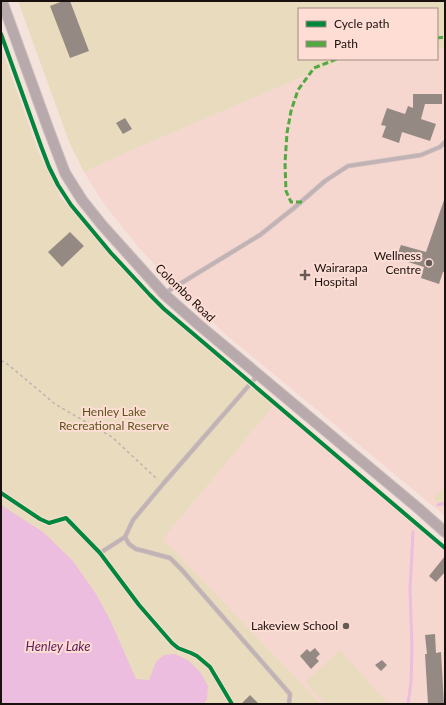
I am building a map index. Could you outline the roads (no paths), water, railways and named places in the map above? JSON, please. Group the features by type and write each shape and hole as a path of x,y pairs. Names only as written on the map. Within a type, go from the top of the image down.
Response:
{"street":[{"name":"Colombo Road","path":"2,1 65,173 82,200 102,225 164,294 445,532"}],"lane":[{"path":"164,294 260,235 325,181 348,166 421,155 440,148 445,142"},
{"path":"100,553 125,537 133,520 258,374"},
{"path":"66,518 100,553 128,591"},
{"path":"125,537 129,544 136,549 170,558 181,569 290,694 290,704"}],"water":[{"name":"Henley Lake","path":"1,505 43,532 73,561 96,594 111,622 136,679 149,680 156,662 164,655 175,654 189,661 200,672 208,686 207,699 204,704 1,704"}],"waterway":[{"path":"438,505 445,503"},
{"path":"408,704 411,682 412,648 410,590 413,532"}],"place":[{"name":"Wellness Centre","path":"429,263"},
{"name":"Wairarapa Hospital","path":"305,275"},
{"name":"Lakeview School","path":"346,626"}],"park label":[{"name":"Henley Lake Recreational Reserve","path":"114,419"}]}
